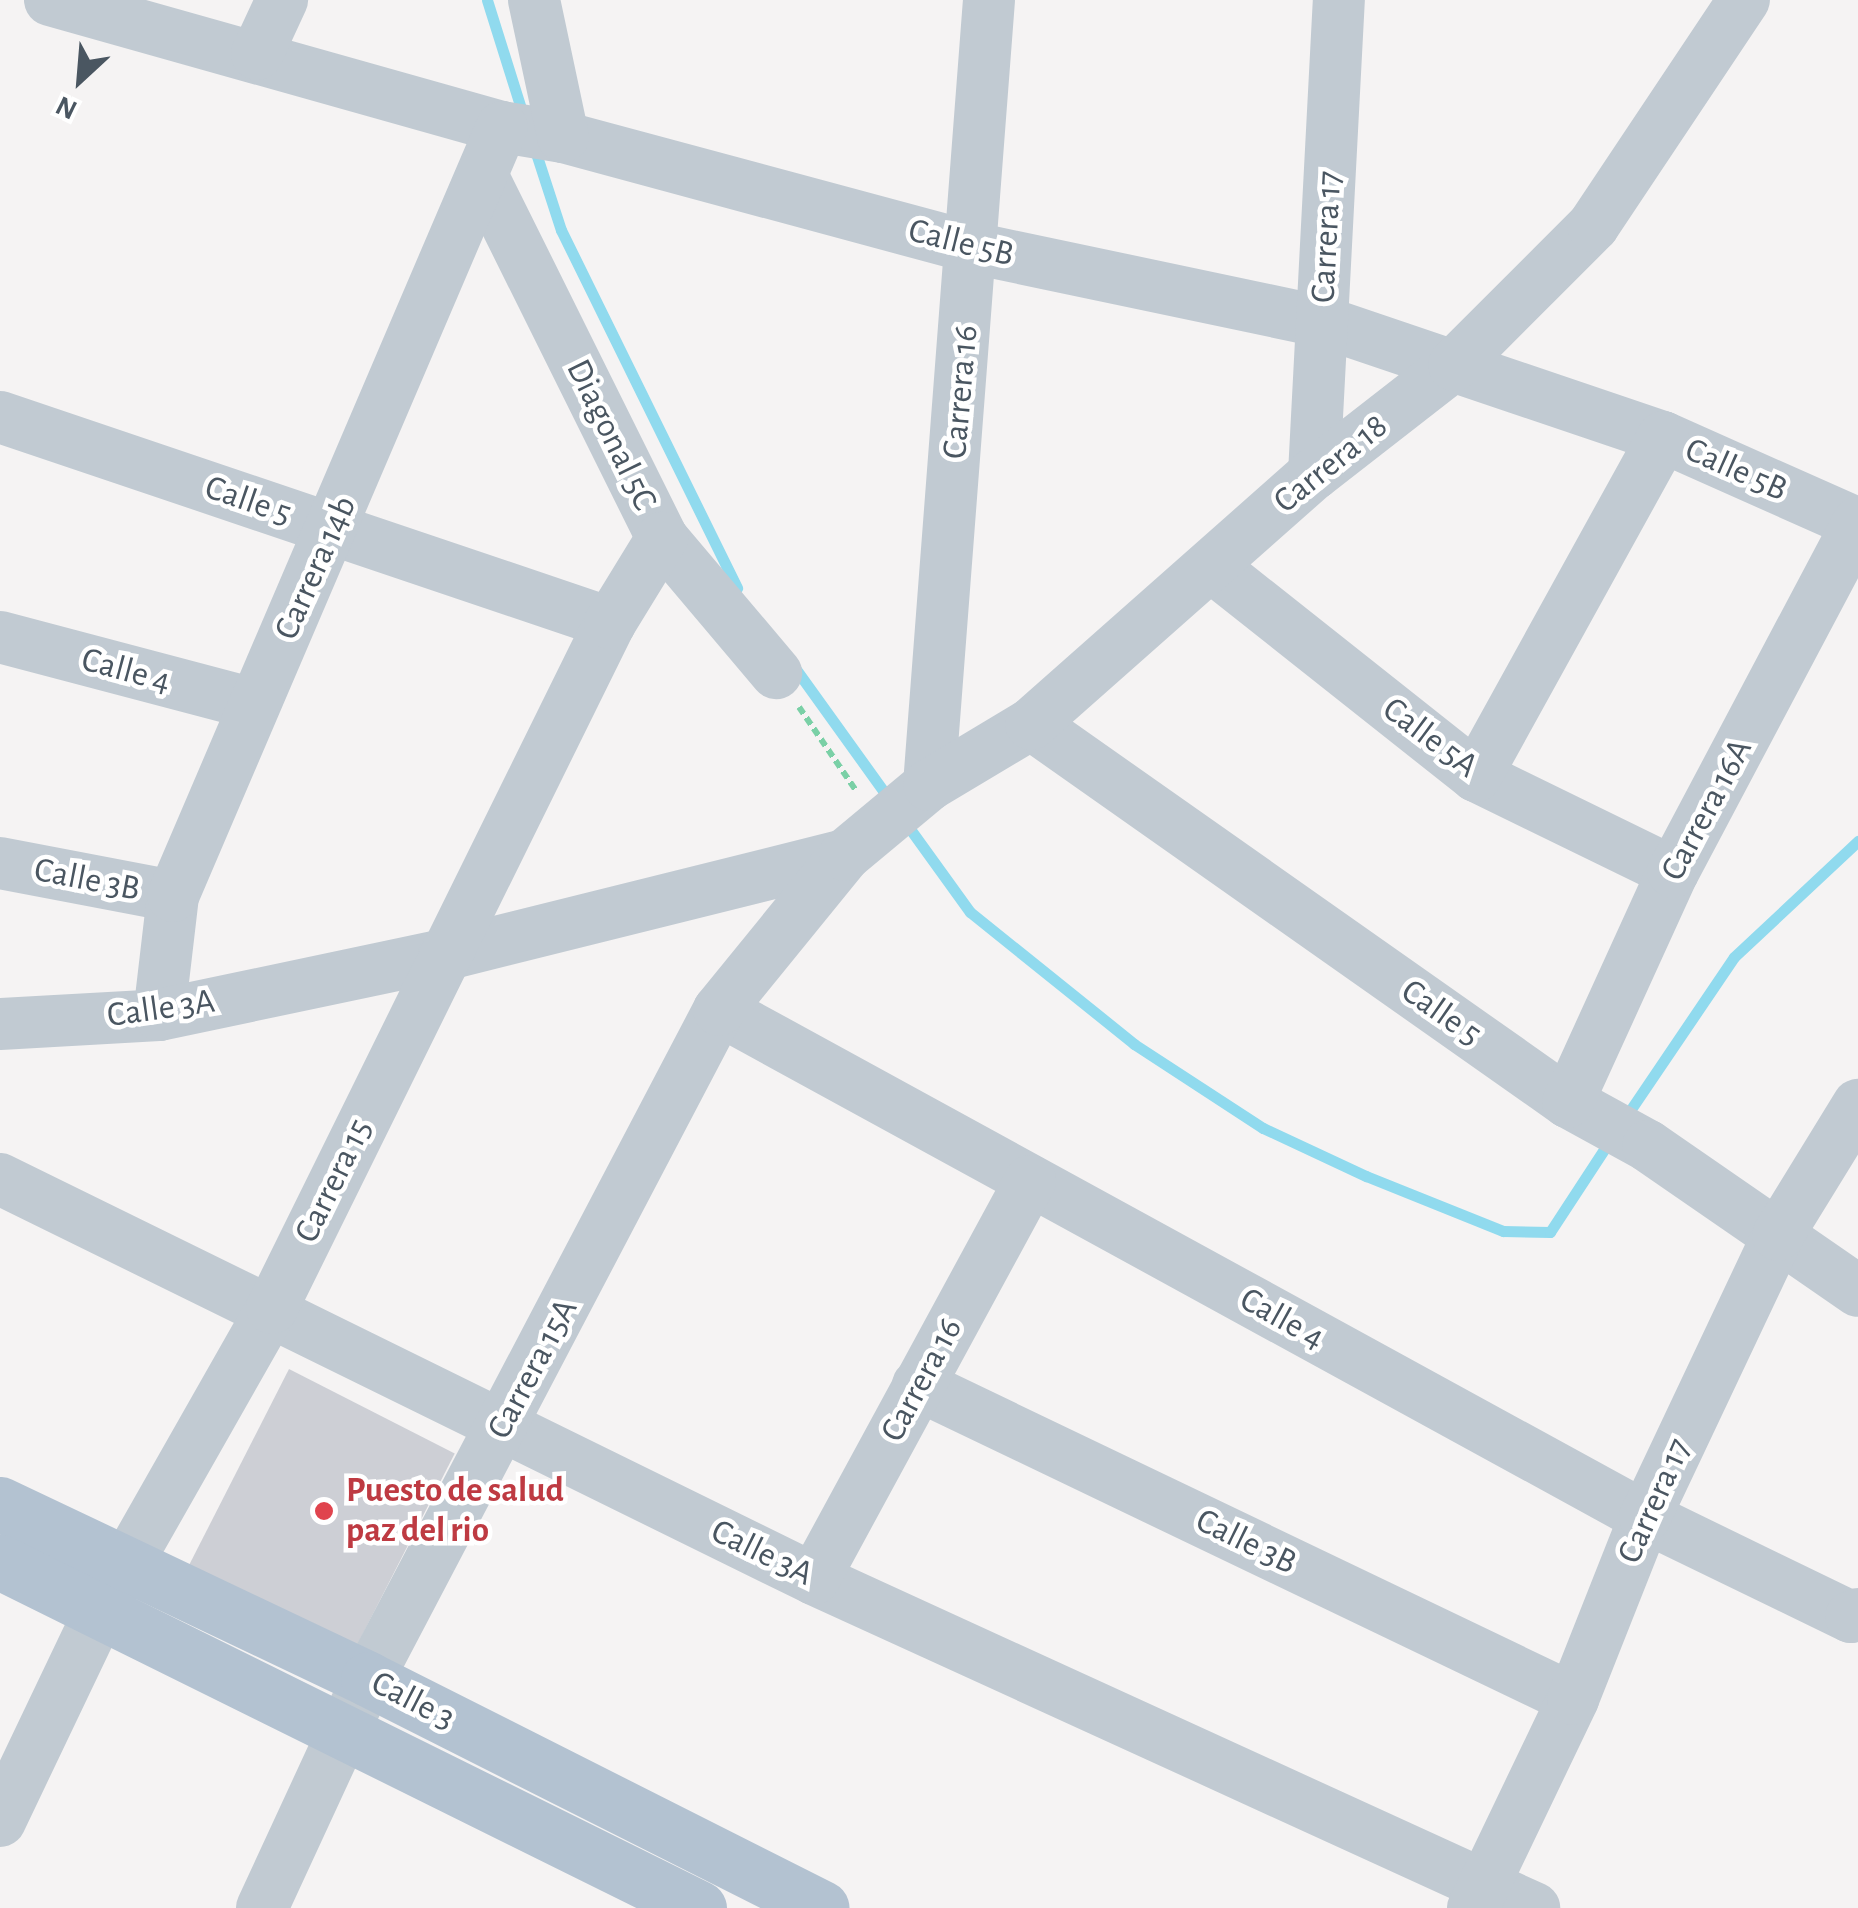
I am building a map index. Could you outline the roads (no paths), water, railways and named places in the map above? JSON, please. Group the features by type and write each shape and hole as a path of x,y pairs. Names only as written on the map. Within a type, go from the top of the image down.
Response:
{"main road":[{"name":"Calle 3","path":"0,1504 113,1588 343,1733 697,1908"},
{"name":"Calle 3","path":"0,1562 113,1588 368,1678 822,1908"}],"street":[{"name":"Calle 5B","path":"50,0 973,248 1323,322 1663,437 1858,523"},
{"path":"257,54 282,0"},
{"path":"532,132 534,0"},
{"name":"Carrera 16","path":"891,817 973,248 988,0"},
{"name":"Carrera 17","path":"1314,474 1339,0"},
{"name":"Carrera 18","path":"891,817 1031,724 1314,474 1454,365 1593,226 1744,0"},
{"name":"Carrera 14b","path":"159,1015 173,896 253,704 334,530 482,175 532,132"},
{"name":"Diagonal 5C","path":"482,175 662,538 776,673"},
{"name":"Calle 5","path":"0,417 610,624"},
{"path":"1476,776 1663,437"},
{"name":"Carrera 16A","path":"1581,1109 1672,872 1858,523"},
{"name":"Carrera 15","path":"0,1821 113,1588 272,1308 610,624 662,538"},
{"name":"Calle 5A","path":"1211,566 1476,776 1672,872"},
{"name":"Calle 4","path":"0,638 253,704"},
{"name":"Calle 5","path":"1031,724 1581,1109 1648,1146 1858,1292"},
{"name":"Calle 3A","path":"0,1024 159,1015 444,955 891,817"},
{"name":"Carrera 15A","path":"262,1908 368,1678 719,1010 891,817"},
{"name":"Calle 3B","path":"0,863 173,896"},
{"name":"Calle 4","path":"719,1010 1645,1517 1854,1615"},
{"name":"Carrera 17","path":"1478,1897 1573,1700 1645,1517 1778,1234 1858,1105"},
{"name":"Calle 3A","path":"0,1179 272,1308 814,1579 1478,1897 1534,1908"},
{"name":"Carrera 16","path":"814,1579 1030,1181"},
{"name":"Calle 3B","path":"918,1385 1573,1700"},
{"path":"697,1908 720,1856"}],"waterway":[{"path":"487,0 523,115"},
{"path":"534,147 561,230 737,588"},
{"path":"795,668 889,799"},
{"path":"905,822 970,912 1134,1044 1263,1128 1366,1176 1503,1231 1550,1232 1609,1142"},
{"path":"1625,1118 1734,957 1858,841"}],"place":[{"name":"Puesto de salud paz del rio","path":"324,1511"}]}
